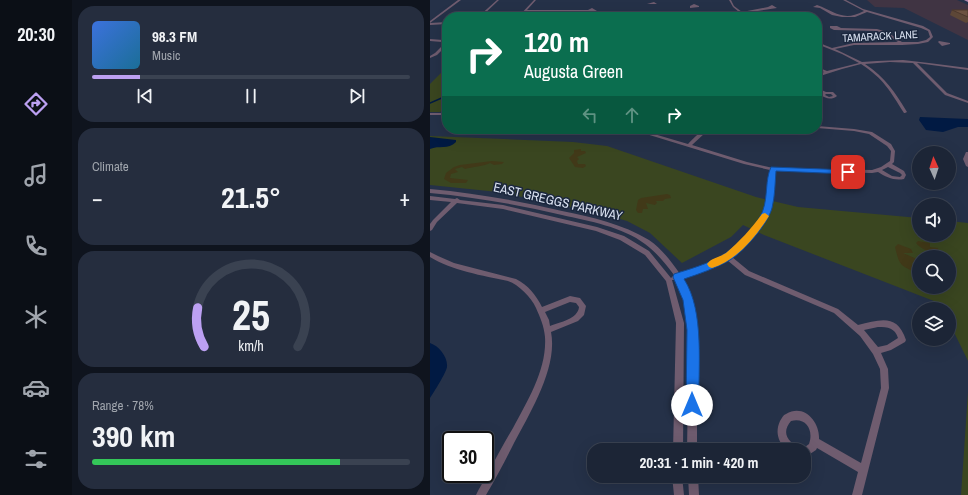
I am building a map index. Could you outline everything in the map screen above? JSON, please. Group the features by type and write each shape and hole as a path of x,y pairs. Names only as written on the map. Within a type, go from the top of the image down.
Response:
{"street":[{"path":"444,12 460,0"},
{"path":"485,12 498,0"},
{"path":"525,11 534,0"},
{"path":"730,0 733,7 741,12 769,8"},
{"name":"TAMARACK LANE","path":"844,0 867,12 926,29 932,35 929,40"},
{"path":"694,5 697,1"},
{"path":"821,8 832,14 843,16 857,16 867,12"},
{"path":"525,11 588,11"},
{"path":"430,23 442,14"},
{"path":"884,16 892,14"},
{"path":"892,18 897,16"},
{"path":"430,23 442,23"},
{"path":"840,29 874,29 882,31 903,44"},
{"path":"430,40 442,40"},
{"name":"TAMARACK LANE","path":"832,49 854,44 903,44 918,43 929,40 939,42"},
{"path":"822,45 860,63 883,79 905,112"},
{"path":"430,57 442,48"},
{"path":"822,74 860,63 876,61 914,62 968,69"},
{"path":"914,62 946,94 968,102"},
{"path":"822,70 826,72"},
{"path":"430,114 442,114"},
{"path":"652,134 746,163 773,169 872,172 889,165 894,157 893,151 889,145 870,132 822,127"},
{"path":"688,146 701,134"},
{"path":"968,153 965,160 968,166"},
{"path":"879,170 889,177 895,179 902,178 904,175 902,172 889,165"},
{"path":"669,280 700,269 727,257 751,235 763,220 768,209 773,169"},
{"name":"EAST GREGGS PARKWAY","path":"430,191 463,194 522,204 597,220 633,233 646,241 666,260 683,286 688,300 693,330 692,443"},
{"path":"430,229 435,221 463,194"},
{"name":"EAST GREGGS PARKWAY","path":"430,198 503,207 609,233 622,238 647,253 669,280 680,323 678,443"},
{"path":"430,254 446,262 515,281 526,289 541,310 547,330 548,350 544,374 534,397 481,495"},
{"path":"727,257 747,273 836,311 857,328 876,351 884,369 885,388 862,469 857,495"},
{"path":"541,310 570,299 578,300 583,306 582,313 576,319 547,330"},
{"path":"857,328 879,323 887,323 894,325 901,332 902,340 888,348 876,351"},
{"path":"785,443 781,432 784,421 792,415 803,417 812,424 816,436 816,442 811,448"},
{"path":"816,442 862,469"},
{"path":"677,483 678,495"},
{"path":"693,483 694,495"}],"shaded area":[{"path":"867,0 957,0 968,5 968,40 904,8 875,7"}],"green space":[{"path":"442,72 442,110 440,112 430,112 430,84"},
{"path":"430,136 573,142 607,146 756,197 798,207 912,217 912,242 956,242 956,222 968,223 968,361 956,336 956,302 936,302 916,294 956,294 956,250 912,250 912,293 764,235 743,225 731,237 682,263 650,233 627,221 599,213 498,192 430,185"},
{"path":"968,392 968,495 961,495"}],"sand":[{"path":"581,149 581,151 585,151 586,153 577,157 579,159 577,161 578,164 585,164 586,166 583,168 575,167 569,158 574,153 574,150"},
{"path":"492,161 504,162 502,164 494,165 490,163 465,169 462,167 455,169 458,172 451,174 450,178 468,180 466,183 451,183 444,179 446,173 454,167"},
{"path":"667,194 670,195 671,198 663,201 656,201 657,203 655,205 646,203 648,209 643,209 642,213 638,213 636,210 638,200 641,198"},
{"path":"916,243 930,243 930,247 938,248 938,250 926,250"},
{"path":"898,244 911,249 912,253 903,253 912,257 912,270 902,265 898,259 895,247"}],"water":[{"path":"920,117 968,119 968,127 958,127 943,132 926,130 919,120"},
{"path":"430,137 456,140 456,142 447,147 430,149"},
{"path":"430,343 442,352 446,359 447,367 430,398"}],"building":[{"path":"952,10 968,10 968,17"}],"waterway":[{"path":"430,103 442,98"}],"slow traffic":[{"path":"712,264 727,257 751,235 765,216"}],"route":[{"path":"692,405 693,330 688,300 678,277 727,257 751,235 763,220 768,209 773,169 848,172"}]}
